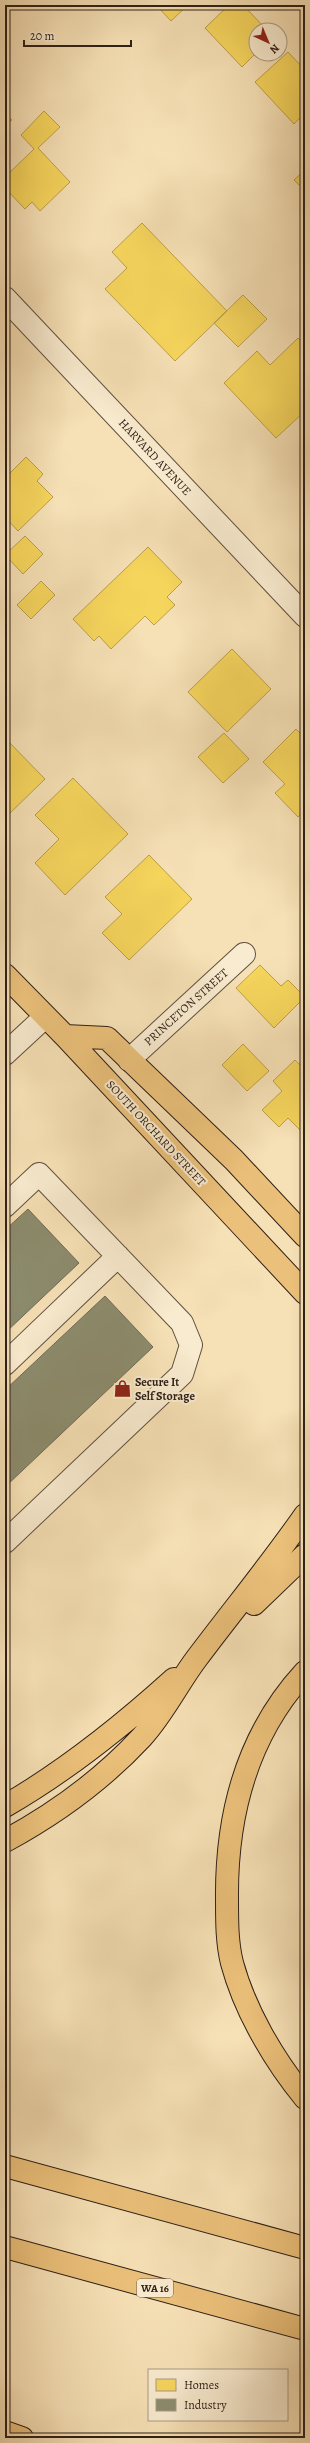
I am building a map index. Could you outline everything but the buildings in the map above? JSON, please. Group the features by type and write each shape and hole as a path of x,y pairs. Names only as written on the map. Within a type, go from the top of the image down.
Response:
{"main road":[{"name":"SOUTH ORCHARD STREET","path":"5,975 65,1036 305,1293"},
{"path":"65,1036 107,1038 234,1160 305,1236"},
{"path":"5,1842 29,1828 75,1797 114,1765 142,1737 197,1658 255,1584 305,1515"},
{"path":"5,1806 55,1775 92,1749 197,1658 305,1555"},
{"path":"305,1672 275,1710 257,1743 244,1776 227,1848 226,1885 227,1936 239,1986 280,2064 305,2098"},
{"path":"5,2166 305,2248"},
{"name":"WA 16","path":"5,2247 305,2329"},
{"path":"5,2432 22,2438"}],"street":[{"name":"HARVARD AVENUE","path":"5,298 305,616"},
{"name":"PRINCETON STREET","path":"129,1060 244,954"},
{"path":"5,1054 45,1017"},
{"path":"5,1206 39,1174 182,1323 191,1345 182,1374 5,1542"},
{"path":"5,1364 118,1256"}],"place":[{"name":"Secure It Self Storage","path":"122,1389"}]}
